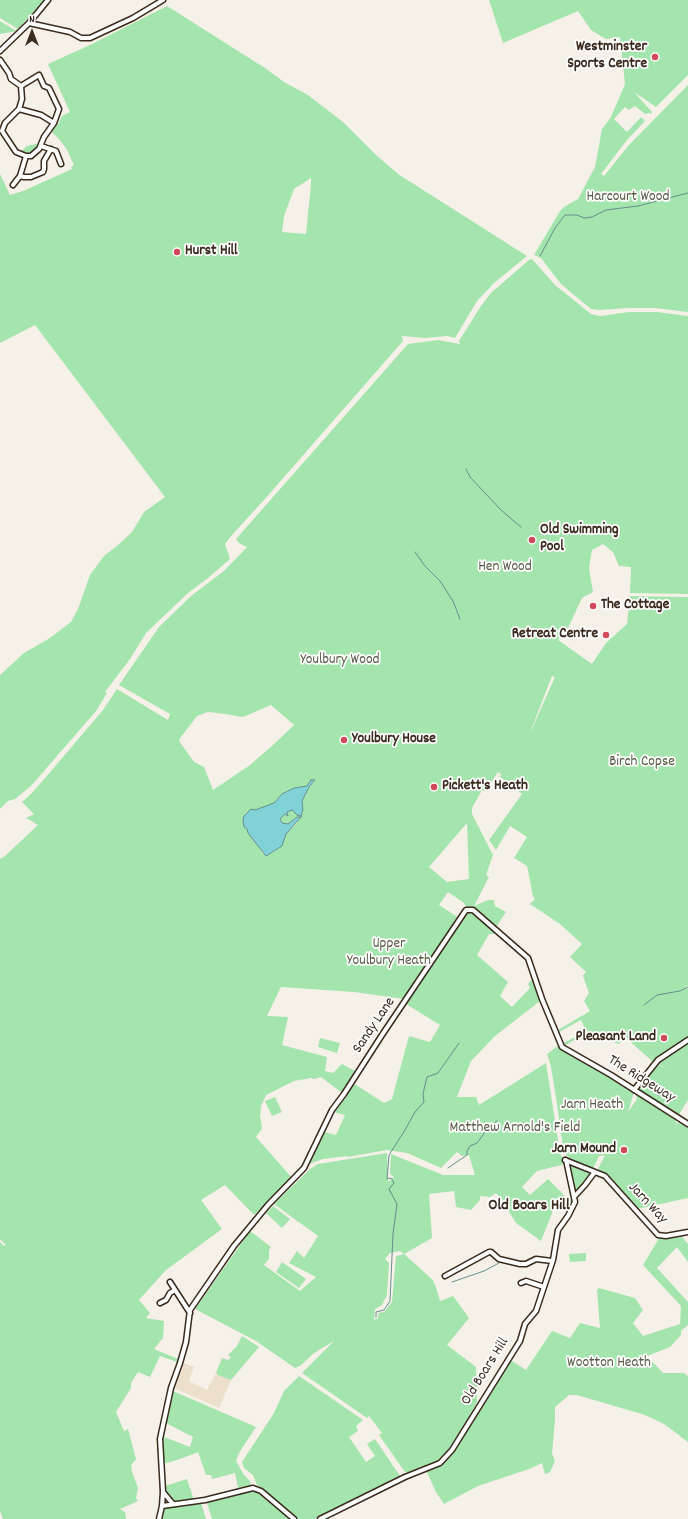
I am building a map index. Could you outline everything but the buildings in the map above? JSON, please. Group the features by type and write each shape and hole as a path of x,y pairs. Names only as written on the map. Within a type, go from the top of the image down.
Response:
{"street":[{"path":"0,51 29,23 48,0"},
{"path":"29,23 70,32 81,38 90,38 133,18 163,0"},
{"path":"0,60 9,73 11,79 21,86"},
{"path":"39,75 44,86 49,88 59,109 53,125 44,137 41,146 32,156 26,156 16,152 2,131 5,123 20,109 22,99 21,86 39,75"},
{"path":"20,109 41,115 53,125"},
{"path":"41,146 56,150 61,164"},
{"path":"20,176 31,177 43,172 44,161 51,149"},
{"path":"13,185 20,176 26,156"},
{"name":"The Ridgeway","path":"470,909 528,958 542,1000 562,1047 688,1124"},
{"name":"Sandy Lane","path":"190,1313 190,1310 234,1246 268,1205 308,1163 332,1110 354,1080 382,1034 466,910 470,909"},
{"path":"634,1090 658,1060 688,1040"},
{"path":"574,1197 565,1160 594,1173"},
{"name":"Jarn Way","path":"594,1173 597,1172 605,1176 658,1235 666,1236 688,1232"},
{"name":"Old Boars Hill","path":"320,1519 404,1477 440,1463 445,1459 520,1341 525,1324 536,1311 552,1261 558,1230 570,1213 575,1202 574,1197 594,1173"},
{"path":"445,1276 483,1254 491,1252 500,1259 520,1264 526,1264 536,1259 552,1261"},
{"path":"521,1283 526,1281 544,1287"},
{"path":"159,1519 163,1492 160,1439 171,1388 186,1342 190,1313 170,1282"},
{"path":"160,1303 166,1300 170,1293 175,1290"},
{"path":"162,1506 205,1500 253,1488 261,1491 294,1519"},
{"path":"163,1492 173,1504"}],"shaded area":[{"path":"184,1363 194,1367 189,1381 207,1390 216,1373 231,1380 219,1408 174,1388"}],"green space":[{"path":"0,0 45,0 18,29 0,18"},
{"name":"Harcourt Wood","path":"489,0 688,0 688,75 656,107 634,92 652,112 651,114 645,114 635,106 629,110 625,107 614,119 627,132 641,117 645,121 627,140 601,174 604,176 629,145 688,85 688,312 655,308 591,309 561,284 541,258 534,255 560,211 578,199 595,167 602,129 611,117 625,84 620,37 606,39 591,30 578,11 503,43"},
{"path":"167,6 265,68 284,82 308,95 343,122 375,154 398,174 527,256 494,283 477,301 455,338 447,336 425,338 402,336 403,341 225,544 230,559 188,593 146,633 130,659 105,692 107,693 96,711 31,786 15,799 8,801 0,809 0,675 24,653 50,638 71,622 78,609 90,575 104,556 132,532 144,512 165,497 35,325 0,343 0,174 10,195 23,191 72,169 71,167 74,165 66,148 51,131 58,124 62,116 70,112 48,64 92,44","holes":["311,178 306,234 282,232 284,216 294,189"]},
{"path":"0,21 13,29 17,31 0,34"},
{"path":"36,144 41,146 31,156 19,153 27,146"},
{"path":"532,259 555,285 591,314 600,316 629,312 657,312 688,316 688,594 630,593 631,567 619,566 613,552 603,544 592,550 589,568 593,592 582,598 568,628 558,640 592,664 606,643 627,624 630,596 688,597 688,986 685,987 686,989 688,988 688,1038 653,1061 674,1074 657,1063 688,1042 688,1100 675,1121 678,1124 681,1118 688,1122 688,1198 637,1209 603,1172 598,1169 605,1155 599,1156 593,1169 572,1160 564,1153 551,1067 547,1054 559,1045 634,1092 628,1112 637,1099 634,1087 652,1061 625,1037 619,1044 598,1037 582,1039 580,1037 564,1046 564,1043 586,1031 581,1020 559,1032 558,1030 590,1011 584,1001 589,993 583,976 586,972 570,957 582,944 560,924 530,904 535,899 533,896 527,866 514,858 527,837 510,826 496,850 489,840 522,794 499,776 502,775 498,772 485,791 482,790 472,808 472,814 493,855 486,875 489,877 474,906 488,900 494,900 495,906 506,912 496,927 497,934 489,934 477,955 508,982 500,996 512,1007 530,988 528,984 533,978 540,1001 495,1036 471,1061 457,1097 476,1097 479,1105 546,1063 560,1153 565,1164 537,1171 522,1187 530,1195 548,1179 568,1199 573,1199 573,1202 570,1210 563,1204 554,1208 541,1241 516,1223 496,1193 490,1197 480,1196 480,1200 471,1210 456,1207 454,1191 429,1194 432,1238 404,1254 434,1281 433,1282 440,1301 453,1296 469,1318 447,1345 476,1367 477,1402 447,1451 438,1460 410,1473 405,1472 379,1435 382,1433 369,1416 367,1418 302,1373 334,1341 314,1353 300,1366 295,1368 256,1341 195,1309 250,1231 271,1247 269,1250 269,1259 264,1265 300,1291 316,1277 289,1263 297,1251 304,1258 318,1236 274,1204 310,1169 318,1164 387,1153 388,1182 394,1177 390,1174 391,1154 443,1175 475,1175 469,1155 462,1156 457,1152 441,1168 407,1153 387,1150 347,1157 348,1156 323,1159 309,1164 324,1132 336,1135 345,1115 333,1112 345,1095 321,1077 314,1079 311,1078 294,1081 266,1095 261,1106 260,1117 262,1126 256,1137 293,1179 254,1215 225,1185 201,1200 222,1229 166,1270 139,1300 150,1313 146,1318 164,1321 163,1338 154,1349 178,1359 177,1362 160,1356 150,1377 138,1372 131,1383 131,1388 116,1412 124,1431 128,1429 136,1459 131,1465 138,1488 136,1498 138,1501 120,1509 125,1512 126,1519 3,1519 0,1511 0,1242 4,1246 6,1245 0,1239 0,859 38,825 26,818 34,814 22,802 46,777 103,710 117,689 168,720 170,714 119,685 159,627 191,596 224,571 247,547 239,543 236,539 408,344 438,340 460,344 459,341 491,293","holes":["552,676 555,677 531,731","271,705 294,725 250,765 213,790 204,767 194,762 179,741 197,716 208,712 243,717","311,780 315,781 309,787 302,801 303,809 296,813 292,810 287,812 280,819 282,823 288,824 297,817 297,823 286,834 282,846 272,853 263,854 244,826 244,816 247,812 263,808 274,803 282,794 294,788 307,786","467,823 469,879 447,882 429,867","448,892 466,906 459,918 439,905","281,987 354,992 404,999 408,1000 406,1004 440,1025 430,1042 409,1036 392,1099 384,1103 353,1083 355,1071 342,1064 333,1073 325,1071 327,1057 282,1045 288,1017 267,1016","400,1251 404,1254 396,1256 392,1302 384,1312 378,1313 378,1318 374,1320 375,1309 382,1305 387,1295 389,1263 385,1259 390,1253"]},
{"path":"320,1038 340,1043 337,1053 318,1047"},
{"path":"275,1097 282,1112 272,1116 265,1101"},
{"path":"570,1163 589,1173 580,1188 574,1191 569,1164"},
{"path":"273,1206 290,1219 282,1228 266,1213"},
{"name":"Wootton Heath","path":"678,1232 688,1244 688,1262 677,1247 657,1268 688,1302 688,1325 681,1331 681,1335 670,1347 647,1356 663,1373 684,1373 688,1376 688,1442 664,1424 645,1415 577,1395 569,1395 555,1407 552,1454 555,1461 550,1472 545,1474 542,1463 529,1469 478,1486 444,1504 436,1492 426,1470 443,1464 509,1359 526,1370 552,1331 570,1338 580,1323 600,1328 597,1290 599,1288 635,1298 643,1310 633,1323 643,1336 680,1324 681,1306 643,1265 661,1235"},
{"path":"586,1253 586,1261 570,1262 569,1254"},
{"path":"282,1262 306,1279 299,1288 276,1272"},
{"path":"242,1336 259,1347 231,1380 220,1376 216,1373 222,1358 228,1360 231,1357 228,1355 237,1346"},
{"path":"299,1376 363,1420 356,1426 358,1431 349,1437 366,1462 375,1456 367,1444 375,1439 400,1476 314,1519 299,1519 257,1485 253,1475 244,1468 242,1462 274,1413 284,1391"},
{"path":"173,1391 256,1427 239,1453 236,1461 244,1475 250,1481 251,1486 238,1488 235,1473 212,1479 211,1475 206,1475 198,1452 163,1464 162,1452 164,1437 190,1447 193,1437 166,1423"},
{"path":"187,1479 194,1500 173,1501 167,1493 165,1486"},
{"path":"254,1491 290,1519 212,1519 207,1503 244,1492"},
{"path":"201,1503 206,1519 162,1519 165,1507"}],"water":[{"path":"311,780 315,780 309,787 302,801 303,809 301,817 286,834 282,846 266,856 244,827 244,816 251,809 255,810 274,803 282,794 294,788 307,786","holes":["292,810 297,815 301,816 297,817 288,824 282,823 280,819 285,814 288,816 287,812"]}],"waterway":[{"path":"540,256 555,228 565,215 577,215 584,218 592,217 606,210 638,206 688,193"},
{"path":"466,469 470,477 501,510 521,527"},
{"path":"415,552 425,566 440,581 453,601 460,619"},
{"path":"644,1005 657,995 680,991 688,987"},
{"path":"376,1317 376,1312 384,1310 390,1301 393,1234 397,1204 389,1189 394,1183 391,1178 387,1179 389,1155 415,1112 424,1102 423,1094 427,1077 438,1073 459,1043"},
{"path":"448,1168 467,1155 467,1151 470,1146 477,1143 489,1127 497,1121"},
{"path":"452,1282 484,1271 499,1263"}],"place":[{"name":"Westminster Sports Centre","path":"655,57"},
{"name":"Hurst Hill","path":"177,252"},
{"name":"Old Swimming Pool","path":"532,540"},
{"name":"The Cottage","path":"593,606"},
{"name":"Retreat Centre","path":"606,635"},
{"name":"Youlbury House","path":"344,740"},
{"name":"Pickett's Heath","path":"434,787"},
{"name":"Pleasant Land","path":"664,1038"},
{"name":"Jarn Mound","path":"624,1150"}],"district":[{"name":"Old Boars Hill","path":"529,1207"}],"park label":[{"name":"Hen Wood","path":"505,568"},
{"name":"Youlbury Wood","path":"340,661"},
{"name":"Birch Copse","path":"642,763"},
{"name":"Upper Youlbury Heath","path":"389,954"},
{"name":"Jarn Heath","path":"592,1106"},
{"name":"Matthew Arnold's Field","path":"515,1129"}]}
